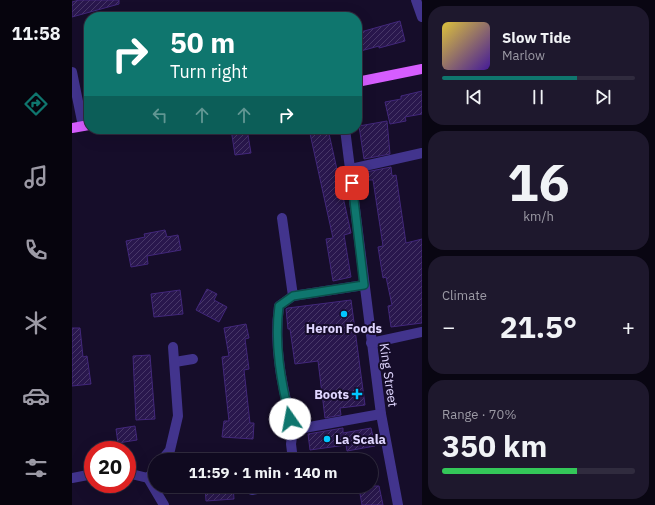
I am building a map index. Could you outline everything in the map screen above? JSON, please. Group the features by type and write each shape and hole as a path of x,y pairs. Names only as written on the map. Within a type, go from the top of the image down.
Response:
{"main road":[{"path":"362,81 422,69"},
{"path":"72,128 84,126"}],"street":[{"path":"416,0 422,17"},
{"path":"72,72 84,118"},
{"name":"King Street","path":"346,134 371,343 381,414 398,505"},
{"path":"351,169 422,153"},
{"path":"282,218 293,296"},
{"path":"292,453 291,444 293,430 278,358 277,324 279,306 293,296 364,285"},
{"path":"371,343 422,332"},
{"path":"168,453 170,450 178,416 173,346"},
{"path":"175,362 193,359"},
{"path":"293,430 381,414"},
{"path":"136,475 148,478"},
{"path":"72,478 84,476"},
{"path":"157,493 164,505"}],"building":[{"path":"79,0 119,0 119,4 90,12 84,12 84,14 72,17 72,2"},
{"path":"400,21 405,41 362,51 362,32"},
{"path":"422,91 422,114 405,117 406,121 390,124 385,102 401,99 401,96"},
{"path":"387,121 390,154 364,159 360,134 362,134 362,125"},
{"path":"232,134 248,134 251,153 235,155"},
{"path":"310,134 329,134 351,233 344,235 351,277 333,281 326,239 333,238"},
{"path":"391,167 392,176 396,175 406,243 422,239 422,323 391,327 388,306 392,305 386,277 383,278 378,247 383,246 373,180 368,180 366,172"},
{"path":"165,230 167,237 178,235 181,250 147,256 148,264 131,267 126,241 145,237 144,234"},
{"path":"207,289 217,294 214,300 227,307 219,322 196,310"},
{"path":"180,290 183,314 154,317 151,294"},
{"path":"351,300 365,405 340,408 341,415 325,418 318,361 295,364 290,329 288,329 286,309"},
{"path":"246,324 249,338 245,339 249,369 244,370 250,423 254,423 253,439 222,437 224,421 229,421 222,357 229,356 224,328"},
{"path":"72,328 80,328 83,357 87,356 91,384 72,386"},
{"path":"150,355 155,419 136,420 133,356"},
{"path":"135,426 137,440 118,441 116,429"},
{"path":"343,428 343,433 371,428 375,446 347,451 346,445 310,450 308,434"},
{"path":"379,486 383,505 362,505 360,493 378,493"},
{"path":"205,493 234,493 234,499 206,501"}],"place":[{"name":"Heron Foods","path":"344,314"},
{"name":"Boots","path":"357,394"},
{"name":"La Scala","path":"327,439"}],"route":[{"path":"290,419 278,358 277,324 279,306 293,296 364,285 352,183"}]}
